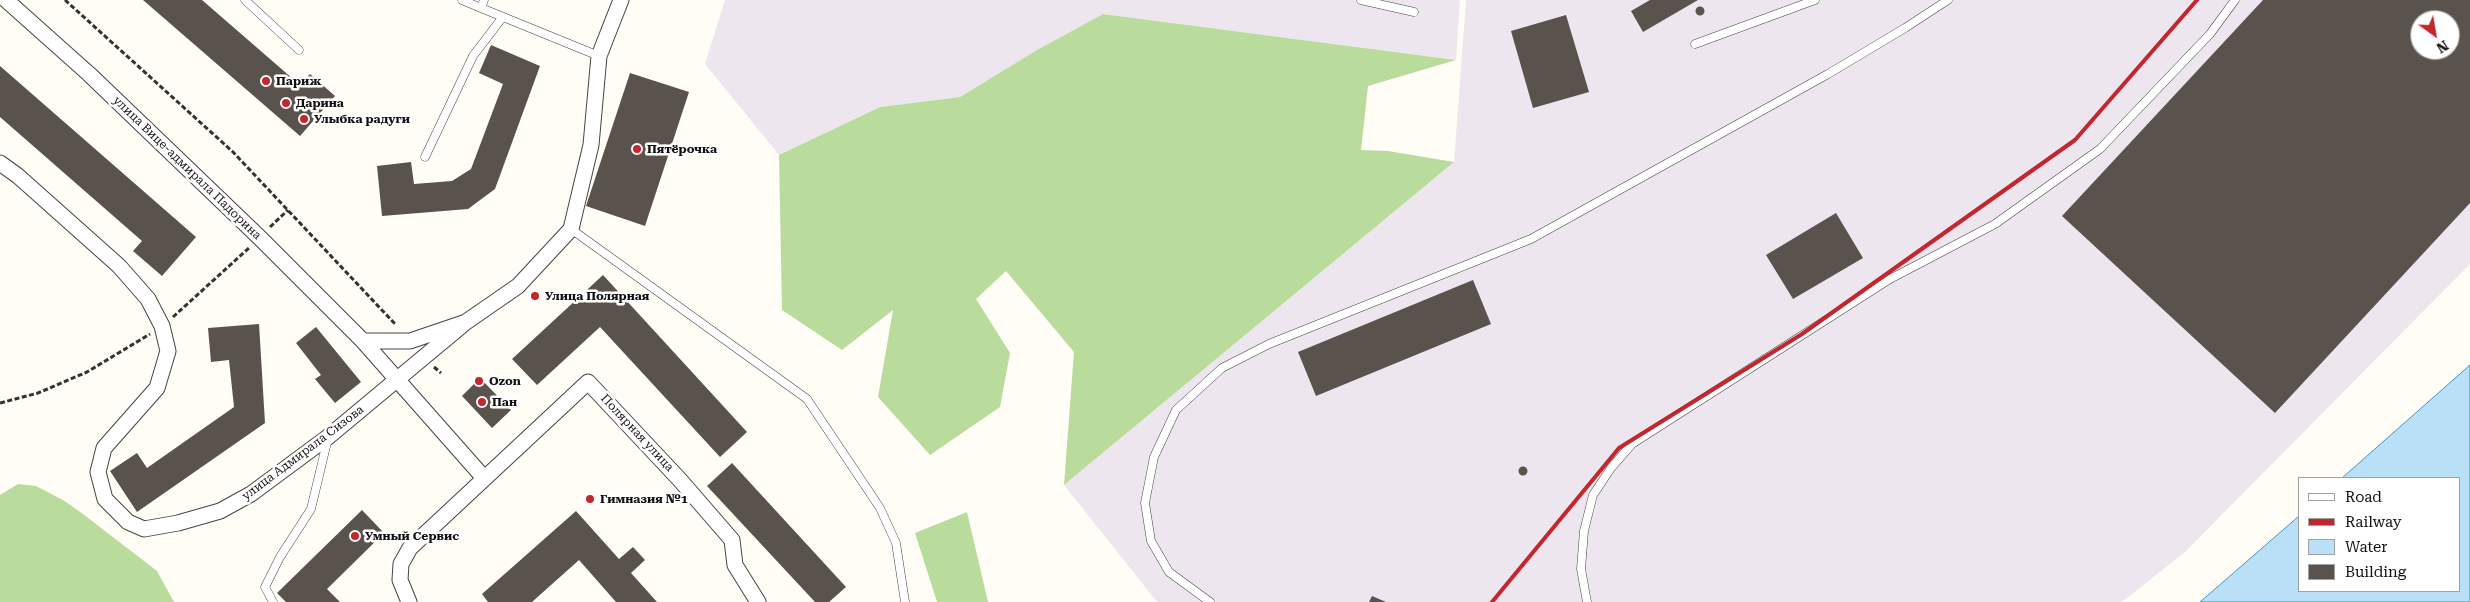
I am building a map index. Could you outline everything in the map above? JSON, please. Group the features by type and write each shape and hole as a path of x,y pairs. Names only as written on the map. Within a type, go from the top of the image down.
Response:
{"street":[{"name":"улица Вице-адмирала Падорина","path":"6,0 89,74 260,238 363,341"},
{"path":"363,341 410,341 466,322 518,286 571,229 591,145 598,56 621,0"},
{"name":"улица Адмирала Сизова","path":"0,163 18,176 119,266 148,299 162,326 168,351 157,388 104,448 98,472 105,499 128,522 144,529 178,523 220,511 251,494 328,437 466,322"},
{"path":"363,341 484,478"},
{"name":"Полярная улица","path":"409,602 400,580 401,564 410,548 588,382 680,480 732,540 735,565 758,602"}],"lane":[{"path":"245,0 299,50"},
{"path":"462,0 598,56"},
{"path":"480,8 484,0"},
{"path":"1361,0 1414,12"},
{"path":"1695,44 1815,0"},
{"path":"1210,602 1169,572 1151,541 1145,503 1154,457 1176,410 1222,368 1269,344 1531,239 1828,74 1948,0"},
{"path":"1587,602 1582,570 1584,531 1593,496 1611,468 1632,444 1890,280 1995,224 2100,149 2210,34 2235,0"},
{"path":"425,157 473,56 502,18"},
{"path":"571,229 807,399 880,508 896,543 905,602"},
{"path":"273,602 265,587 280,557 311,509 328,437"}],"path":[{"path":"65,0 233,152 410,341"},
{"path":"425,356 441,373"}],"shaded area":[{"path":"725,0 1460,0 1456,60 1103,14 1037,50 960,97 880,107 779,155 705,64"},
{"path":"1466,0 2470,0 2470,264 2185,552 2122,602 1157,602 1064,485 1454,162"}],"green space":[{"path":"1103,14 1456,60 1368,86 1361,150 1388,151 1454,162 1064,485 1074,352 1006,271 976,299 1010,353 1000,407 930,455 878,397 893,310 842,350 782,310 779,155 880,107 960,97 1037,50"},
{"path":"18,484 36,486 63,500 83,514 157,571 174,602 0,602 0,495"},
{"path":"967,512 988,602 937,602 915,533"}],"water":[{"path":"2470,365 2470,602 2200,602 2298,517 2298,592 2460,592 2460,477 2343,477"}],"building":[{"path":"143,0 202,0 300,85 310,74 335,96 300,136"},
{"path":"1650,0 1698,0 1643,32 1631,11"},
{"path":"2263,0 2470,0 2470,203 2275,413 2062,216"},
{"path":"1700,6 1705,11 1700,16 1695,11"},
{"path":"1566,15 1589,92 1533,108 1511,31"},
{"path":"491,45 540,66 495,189 468,209 382,216 377,166 411,162 414,184 452,181 471,169 503,84 479,73"},
{"path":"0,66 196,237 162,276 133,251 142,241 0,117"},
{"name":"Пятёрочка","path":"630,73 689,92 645,226 586,206"},
{"path":"1836,213 1863,258 1793,299 1766,255"},
{"path":"603,275 747,432 720,457 600,327 537,385 512,359"},
{"path":"1473,280 1491,324 1316,396 1298,352"},
{"path":"259,324 265,423 137,512 110,471 137,453 147,468 234,407 229,360 211,362 208,328"},
{"path":"316,327 361,382 335,403 315,379 321,375 296,343"},
{"path":"480,378 511,410 492,428 462,396"},
{"path":"732,463 846,587 829,602 815,602 707,486"},
{"path":"1523,466 1528,471 1523,476 1518,471"},
{"path":"362,510 384,533 327,589 340,602 286,602 277,593"},
{"path":"576,511 619,559 633,547 645,560 631,573 657,602 616,602 579,560 532,602 488,602 482,594"},
{"path":"1372,596 1386,602 1369,602"}],"railway":[{"path":"1492,602 1619,448 1802,334 2075,140 2197,0"}],"place":[{"name":"Париж","path":"266,81"},
{"name":"Дарина","path":"286,103"},
{"name":"Улыбка радуги","path":"304,119"},
{"name":"Пятёрочка","path":"637,149"},
{"name":"Улица Полярная","path":"535,296"},
{"name":"Ozon","path":"479,381"},
{"name":"Пан","path":"482,402"},
{"name":"Гимназия №1","path":"590,499"},
{"name":"Умный Сервис","path":"355,536"}]}
